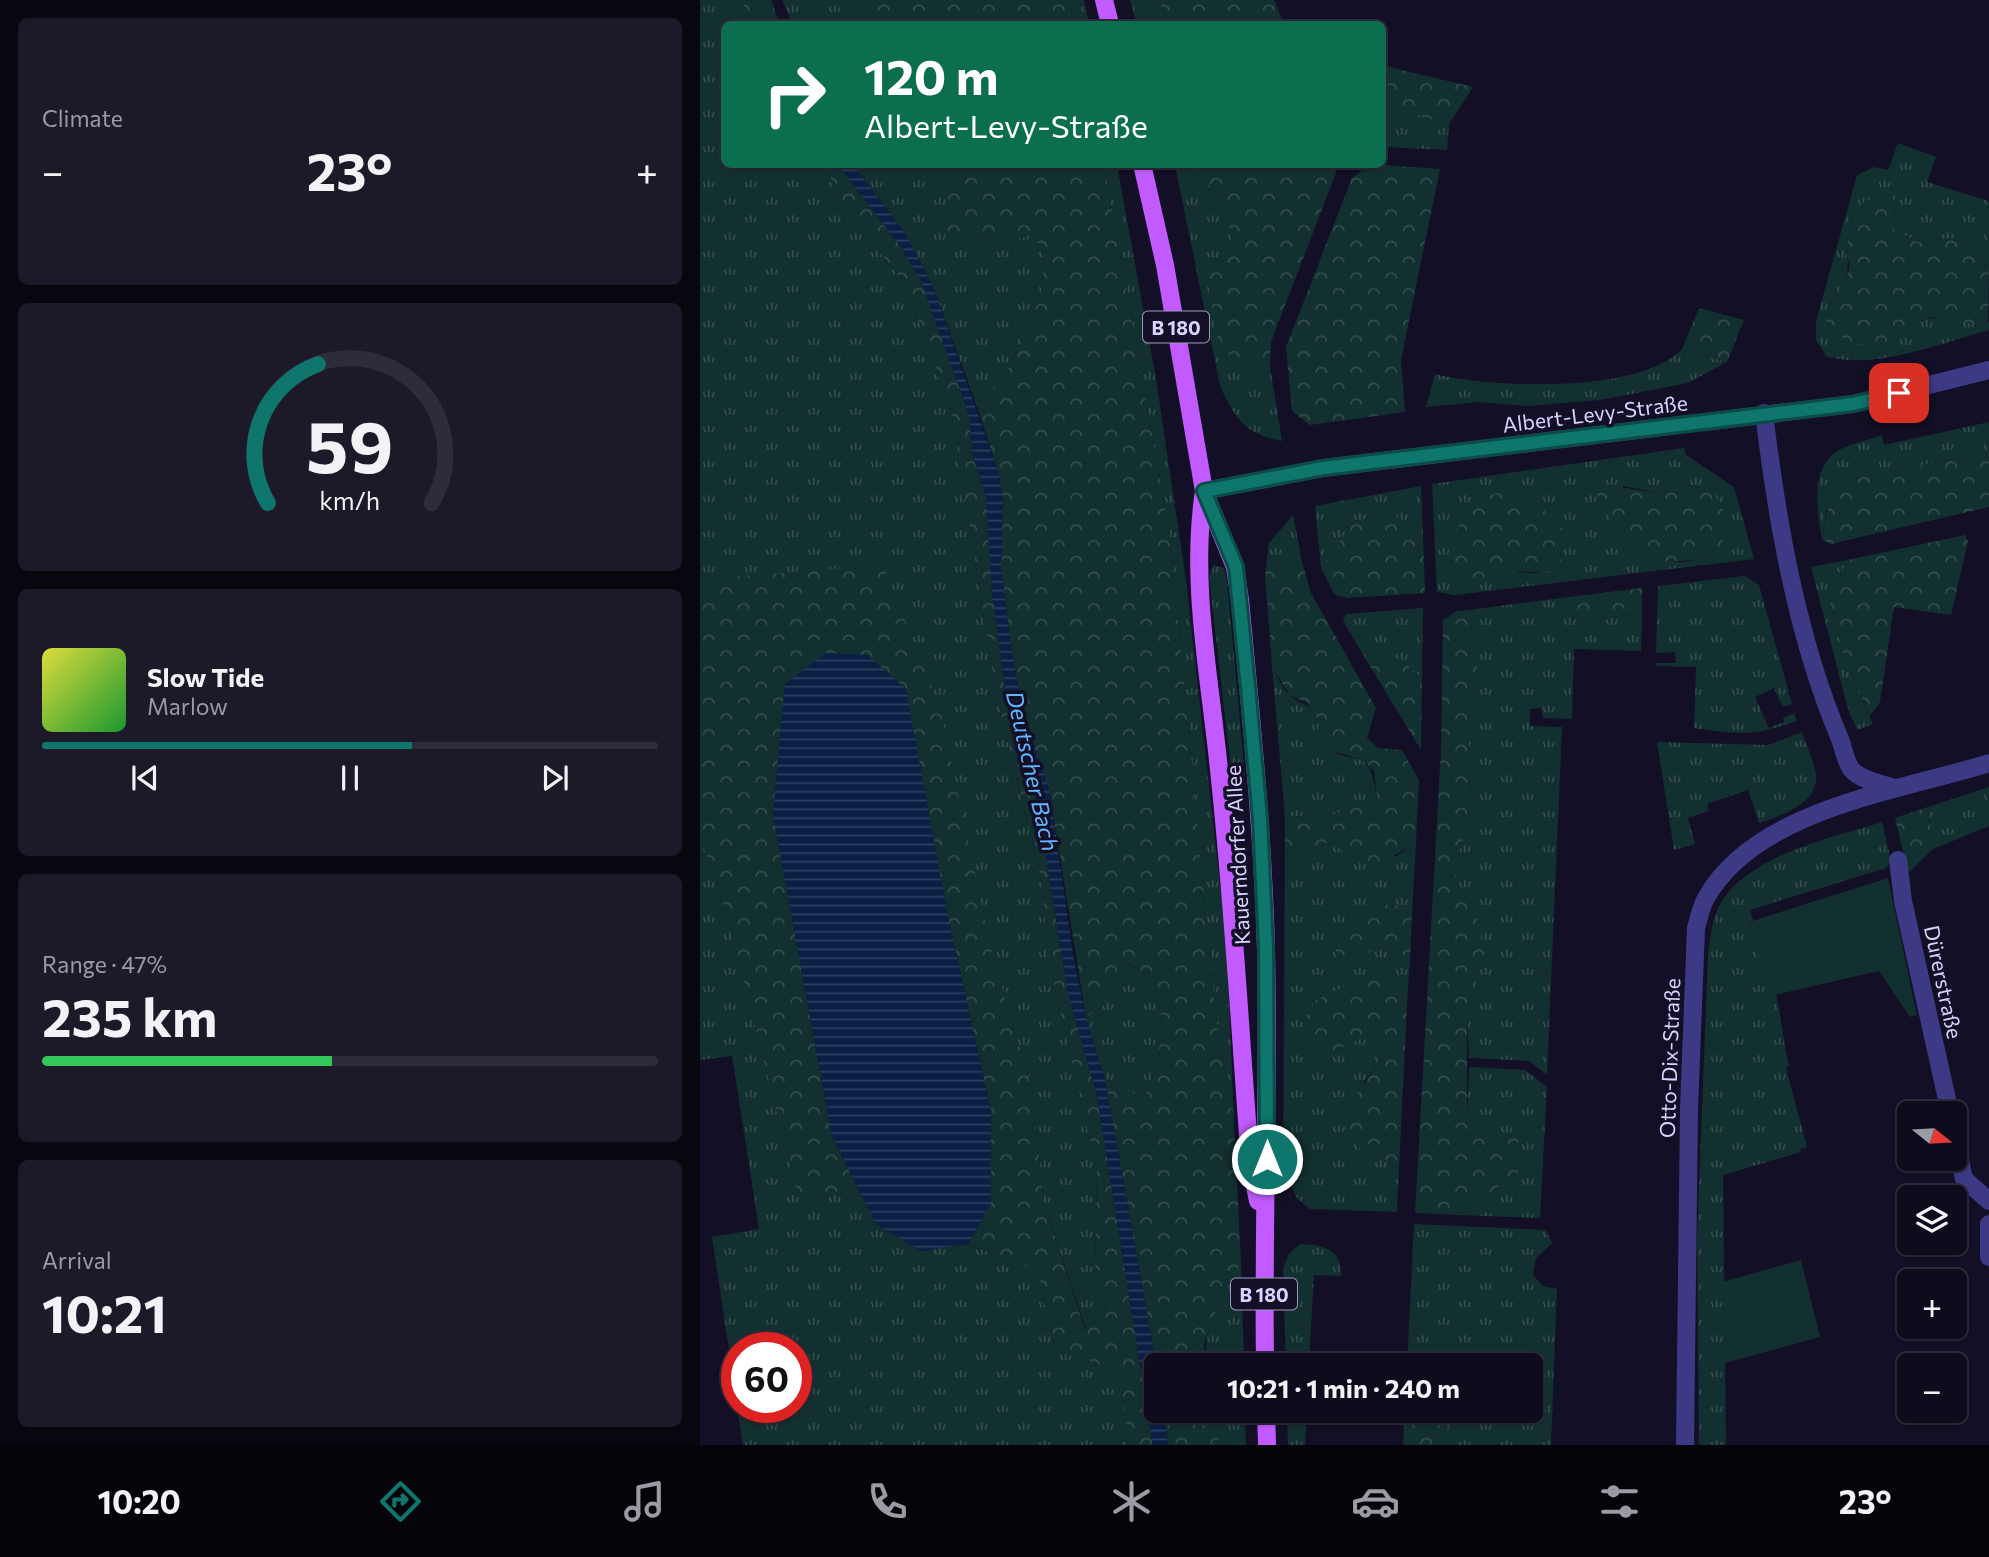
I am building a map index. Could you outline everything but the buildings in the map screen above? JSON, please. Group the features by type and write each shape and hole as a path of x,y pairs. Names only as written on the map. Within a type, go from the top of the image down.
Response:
{"main road":[{"path":"1104,0 1109,21"},
{"name":"Kauerndorfer Allee","path":"1143,168 1165,265 1204,491 1236,567 1260,819 1266,948 1267,1159 1263,1223 1265,1353"},
{"name":"Kauerndorfer Allee","path":"1204,491 1198,531 1198,577 1219,772 1250,1161 1263,1223"},
{"path":"1266,1423 1267,1445"}],"street":[{"name":"Albert-Levy-Straße","path":"1204,491 1310,470 1853,404 1989,370"},
{"path":"1764,413 1770,462 1795,586 1830,716 1851,769 1870,780 1895,788"},
{"name":"Otto-Dix-Straße","path":"1685,1445 1689,1109 1696,928 1705,900 1717,881 1757,844 1818,815 1895,788 1989,764"},
{"name":"Dürerstraße","path":"1898,860 1903,901 1947,1101"},
{"path":"1962,1171 1964,1179 1989,1201"},
{"path":"1989,1224 1989,1257"}],"green space":[{"path":"700,0 741,0 752,21 721,21 721,168 825,168 846,210 906,285 951,411 996,693 1041,880 1050,968 1097,1170 1095,1269 1104,1290 1106,1315 1086,1330 1044,1203 1032,1089 993,957 700,575"},
{"path":"741,0 771,0 779,21 752,21"},
{"path":"782,0 854,0 870,21 791,21"},
{"path":"854,0 1069,0 1073,21 870,21"},
{"path":"1069,0 1084,0 1088,21 1073,21"},
{"path":"1130,0 1158,0 1168,21 1136,21"},
{"path":"1158,0 1274,0 1283,21 1168,21"},
{"path":"1386,66 1473,87 1449,124 1386,106"},
{"path":"1386,104 1449,124 1447,150 1386,147"},
{"path":"1898,143 1936,157 1927,182 1989,201 1989,275 1981,259 1980,250 1951,238 1918,242 1894,230 1895,194 1846,250 1846,279 1830,304 1894,340 1913,323 1925,318 1989,321 1989,330 1886,358 1845,360 1826,356 1816,339 1816,321 1857,175 1874,167 1888,170"},
{"path":"1386,165 1440,169 1401,360 1405,412 1310,425 1292,411 1286,347 1352,178 1365,168 1386,168"},
{"path":"825,168 840,168 901,247 922,283 969,415 973,456 986,496 992,592 1005,689 1036,795 1068,993 1097,1096 1144,1389 1144,1423 1149,1423 1153,1445 1128,1445 1120,1371 1055,1350 1037,1270 968,1244 991,1203 991,1111 949,922 906,689 826,653 785,685 773,814 832,1137 862,1196 797,1192 727,915 700,837 700,575 703,579 883,565 939,705 993,957 1032,1089 1044,1203 1085,1330 1106,1315 1104,1290 1095,1270 1097,1170 1050,968 1041,880 996,693 951,411 906,285 846,210"},
{"path":"855,168 948,168 949,239 1016,240 1033,233 1045,256 1041,292 1030,325 1004,377 976,404 934,289 905,233"},
{"path":"948,168 1105,168 1170,535 1215,1011 1234,1123 1241,1262 1219,1303 1204,1344 1205,1353 1154,1353 1105,1079 1144,1099 1157,1063 1163,1020 1144,972 1126,963 1115,977 1105,1004 1086,1018 1049,789 1024,714 1012,655 1001,569 1003,500 999,474 976,404 1004,377 1030,325 1041,292 1045,256 1033,234 1016,240 948,239"},
{"path":"1105,168 1118,168 1156,379 1186,580 1227,947 1234,1123 1215,1011 1170,535"},
{"path":"1176,168 1188,168 1223,196 1232,238 1206,273 1244,361 1270,366 1282,441 1259,434 1243,424 1220,386"},
{"path":"1188,168 1336,168 1271,342 1270,366 1244,361 1220,351 1206,273 1232,238 1223,196"},
{"path":"1890,187 1895,194 1894,230 1918,242 1951,238 1980,250 1981,259 1989,275 1988,323 1955,323 1937,318 1923,318 1898,338 1873,345 1853,342 1829,326 1824,317 1849,269 1847,248 1855,218 1872,194"},
{"path":"1699,308 1744,320 1727,362 1682,349"},
{"path":"1682,349 1727,362 1688,383 1600,400 1528,406 1478,402 1426,407 1435,374 1492,382 1564,384 1634,374 1662,364"},
{"path":"1989,422 1989,452 1853,479 1826,510 1822,540 1817,493 1822,470 1827,460 1836,452 1882,435 1884,445"},
{"path":"1684,448 1686,455 1734,487 1754,559 1455,595 1437,592 1432,484","holes":["1681,484 1712,494 1721,505 1729,523 1718,548 1696,560 1683,562 1657,558 1636,545 1627,530 1623,486 1659,493","1564,531 1560,556 1563,566 1538,573 1512,572"]},
{"path":"1989,452 1989,507 1831,544 1822,540 1829,505 1838,491 1853,479"},
{"path":"1681,484 1712,494 1721,505 1729,523 1721,546 1696,560 1664,562 1645,555 1598,505 1597,494 1611,486 1659,493"},
{"path":"1421,486 1423,535 1394,515 1354,521 1321,568 1315,506"},
{"path":"1505,490 1538,506 1564,531 1560,556 1563,566 1557,572 1514,572 1473,581 1456,572 1450,564 1451,543 1462,521 1479,502"},
{"path":"1293,515 1302,562 1284,561 1266,568 1269,543"},
{"path":"1394,515 1423,535 1425,593 1348,598 1335,595 1321,568 1354,521"},
{"path":"1965,535 1968,542 1951,615 1894,607 1880,702 1870,716 1844,657 1829,601 1847,560"},
{"path":"1847,560 1829,601 1844,657 1873,724 1857,730 1848,709 1811,567"},
{"path":"1284,561 1302,562 1311,593 1376,708 1367,738 1378,748 1402,750 1419,780 1416,841 1384,860 1366,863 1357,861 1336,846 1326,843 1301,853 1285,850 1285,817 1334,814 1377,799 1374,771 1364,761 1331,750 1320,740 1317,718 1307,703 1289,695 1272,666 1265,576 1266,568"},
{"path":"1214,565 1224,568 1227,580 1245,776 1232,777 1209,577"},
{"path":"1745,576 1759,585 1792,704 1783,707 1774,688 1755,697 1769,728 1784,722 1783,718 1794,713 1797,721 1757,732 1746,733 1694,728 1696,667 1656,666 1656,663 1676,663 1675,652 1656,653 1658,586"},
{"path":"1642,588 1642,615 1574,619 1560,598"},
{"path":"1560,598 1574,619 1642,615 1641,651 1574,649 1572,719 1543,718 1541,708 1530,709 1530,726 1562,727 1547,1075 1529,1061 1469,1058 1467,1013 1473,987 1456,879 1459,851 1471,822 1470,752 1466,729 1478,670 1469,651 1472,630 1469,610"},
{"path":"1423,608 1422,678 1409,667 1391,658 1368,663 1343,621 1346,614"},
{"path":"1469,610 1472,630 1469,651 1479,670 1466,729 1470,752 1471,822 1459,851 1456,879 1476,915 1485,953 1467,1013 1467,1120 1518,1139 1518,1173 1458,1215 1415,1213 1441,750 1443,620 1457,611"},
{"path":"1383,656 1400,659 1422,678 1421,750 1368,663"},
{"path":"1272,666 1286,691 1313,712 1324,743 1343,756 1364,762 1369,768 1377,799 1334,814 1285,817"},
{"path":"1802,732 1816,776 1815,786 1804,801 1787,812 1759,823 1748,790 1707,804 1709,811 1688,818 1695,844 1674,850 1657,742 1768,745"},
{"path":"1989,787 1989,826 1933,849 1928,807"},
{"path":"1928,807 1933,849 1908,873 1895,818"},
{"path":"1882,822 1891,861 1886,868 1750,910 1753,920 1749,922 1771,996 1776,995 1789,1066 1786,1068 1807,1147 1800,1149 1801,1152 1723,1175 1726,1445 1699,1445 1697,1241 1708,953 1715,916 1726,896 1742,879 1763,865 1786,853"},
{"path":"700,837 727,915 797,1192 862,1196 877,1225 921,1251 968,1244 1037,1270 1055,1350 1120,1371 1128,1445 743,1445 740,1423 812,1423 812,1332 726,1332 712,1237 759,1229 732,1056 700,1060"},
{"path":"1416,841 1412,915 1398,906 1381,904 1356,926 1343,925 1362,959 1377,946 1393,949 1410,961 1408,987 1393,987 1386,981 1349,1042 1369,1035 1380,1046 1379,1062 1364,1082 1359,1148 1399,1167 1397,1212 1310,1209 1297,1198 1283,1171 1285,850 1301,853 1326,843 1337,845 1350,857 1397,856"},
{"path":"1888,878 1917,1015 1910,1017 1879,971 1770,996 1749,922"},
{"path":"1381,904 1398,906 1412,915 1410,961 1393,949 1377,946 1362,959 1351,963 1336,957 1336,943 1343,925 1357,924 1369,907"},
{"path":"1125,963 1144,972 1163,1020 1157,1063 1144,1099 1105,1079 1086,1018 1105,1004 1115,977"},
{"path":"1380,968 1393,987 1408,987 1399,1167 1359,1148 1346,1132 1350,1105 1379,1062 1380,1046 1369,1035 1325,1055 1309,1043 1303,1022 1315,1001"},
{"path":"1469,1067 1525,1070 1547,1087 1540,1218 1458,1215 1518,1173 1518,1139 1467,1121"},
{"path":"1414,1224 1546,1230 1552,1243 1536,1258 1533,1275 1543,1286 1557,1289 1551,1445 1434,1445 1437,1434 1456,1423 1543,1423 1543,1353 1408,1353"},
{"path":"1300,1244 1316,1245 1335,1254 1340,1267 1341,1276 1314,1275 1310,1353 1286,1353 1283,1268 1289,1254"},
{"path":"1801,1260 1820,1337 1725,1363 1722,1282"},
{"path":"1241,1262 1244,1353 1206,1353 1210,1324"},
{"path":"1165,1423 1216,1423 1219,1445 1168,1445"},
{"path":"1216,1423 1245,1423 1246,1445 1219,1445"},
{"path":"1287,1423 1306,1423 1305,1445 1288,1445"},
{"path":"1404,1423 1456,1423 1437,1434 1434,1445 1403,1445"}],"water":[{"name":"Deutscher Bach","path":"840,168 855,168 905,233 934,289 999,474 1003,500 1001,569 1012,655 1024,714 1049,789 1074,959 1086,1018 1105,1079 1154,1353 1144,1353 1144,1389 1097,1096 1068,993 1036,795 1005,689 992,592 986,496 973,456 969,415 922,283 901,247"},
{"path":"826,653 867,655 906,689 949,922 991,1111 991,1203 968,1244 921,1251 877,1225 832,1137 773,814 785,684"},
{"path":"1149,1423 1165,1423 1168,1445 1153,1445"}],"route":[{"path":"1267,1159 1266,948 1260,819 1240,600 1236,567 1204,491 1323,468 1853,404 1899,393"}]}
